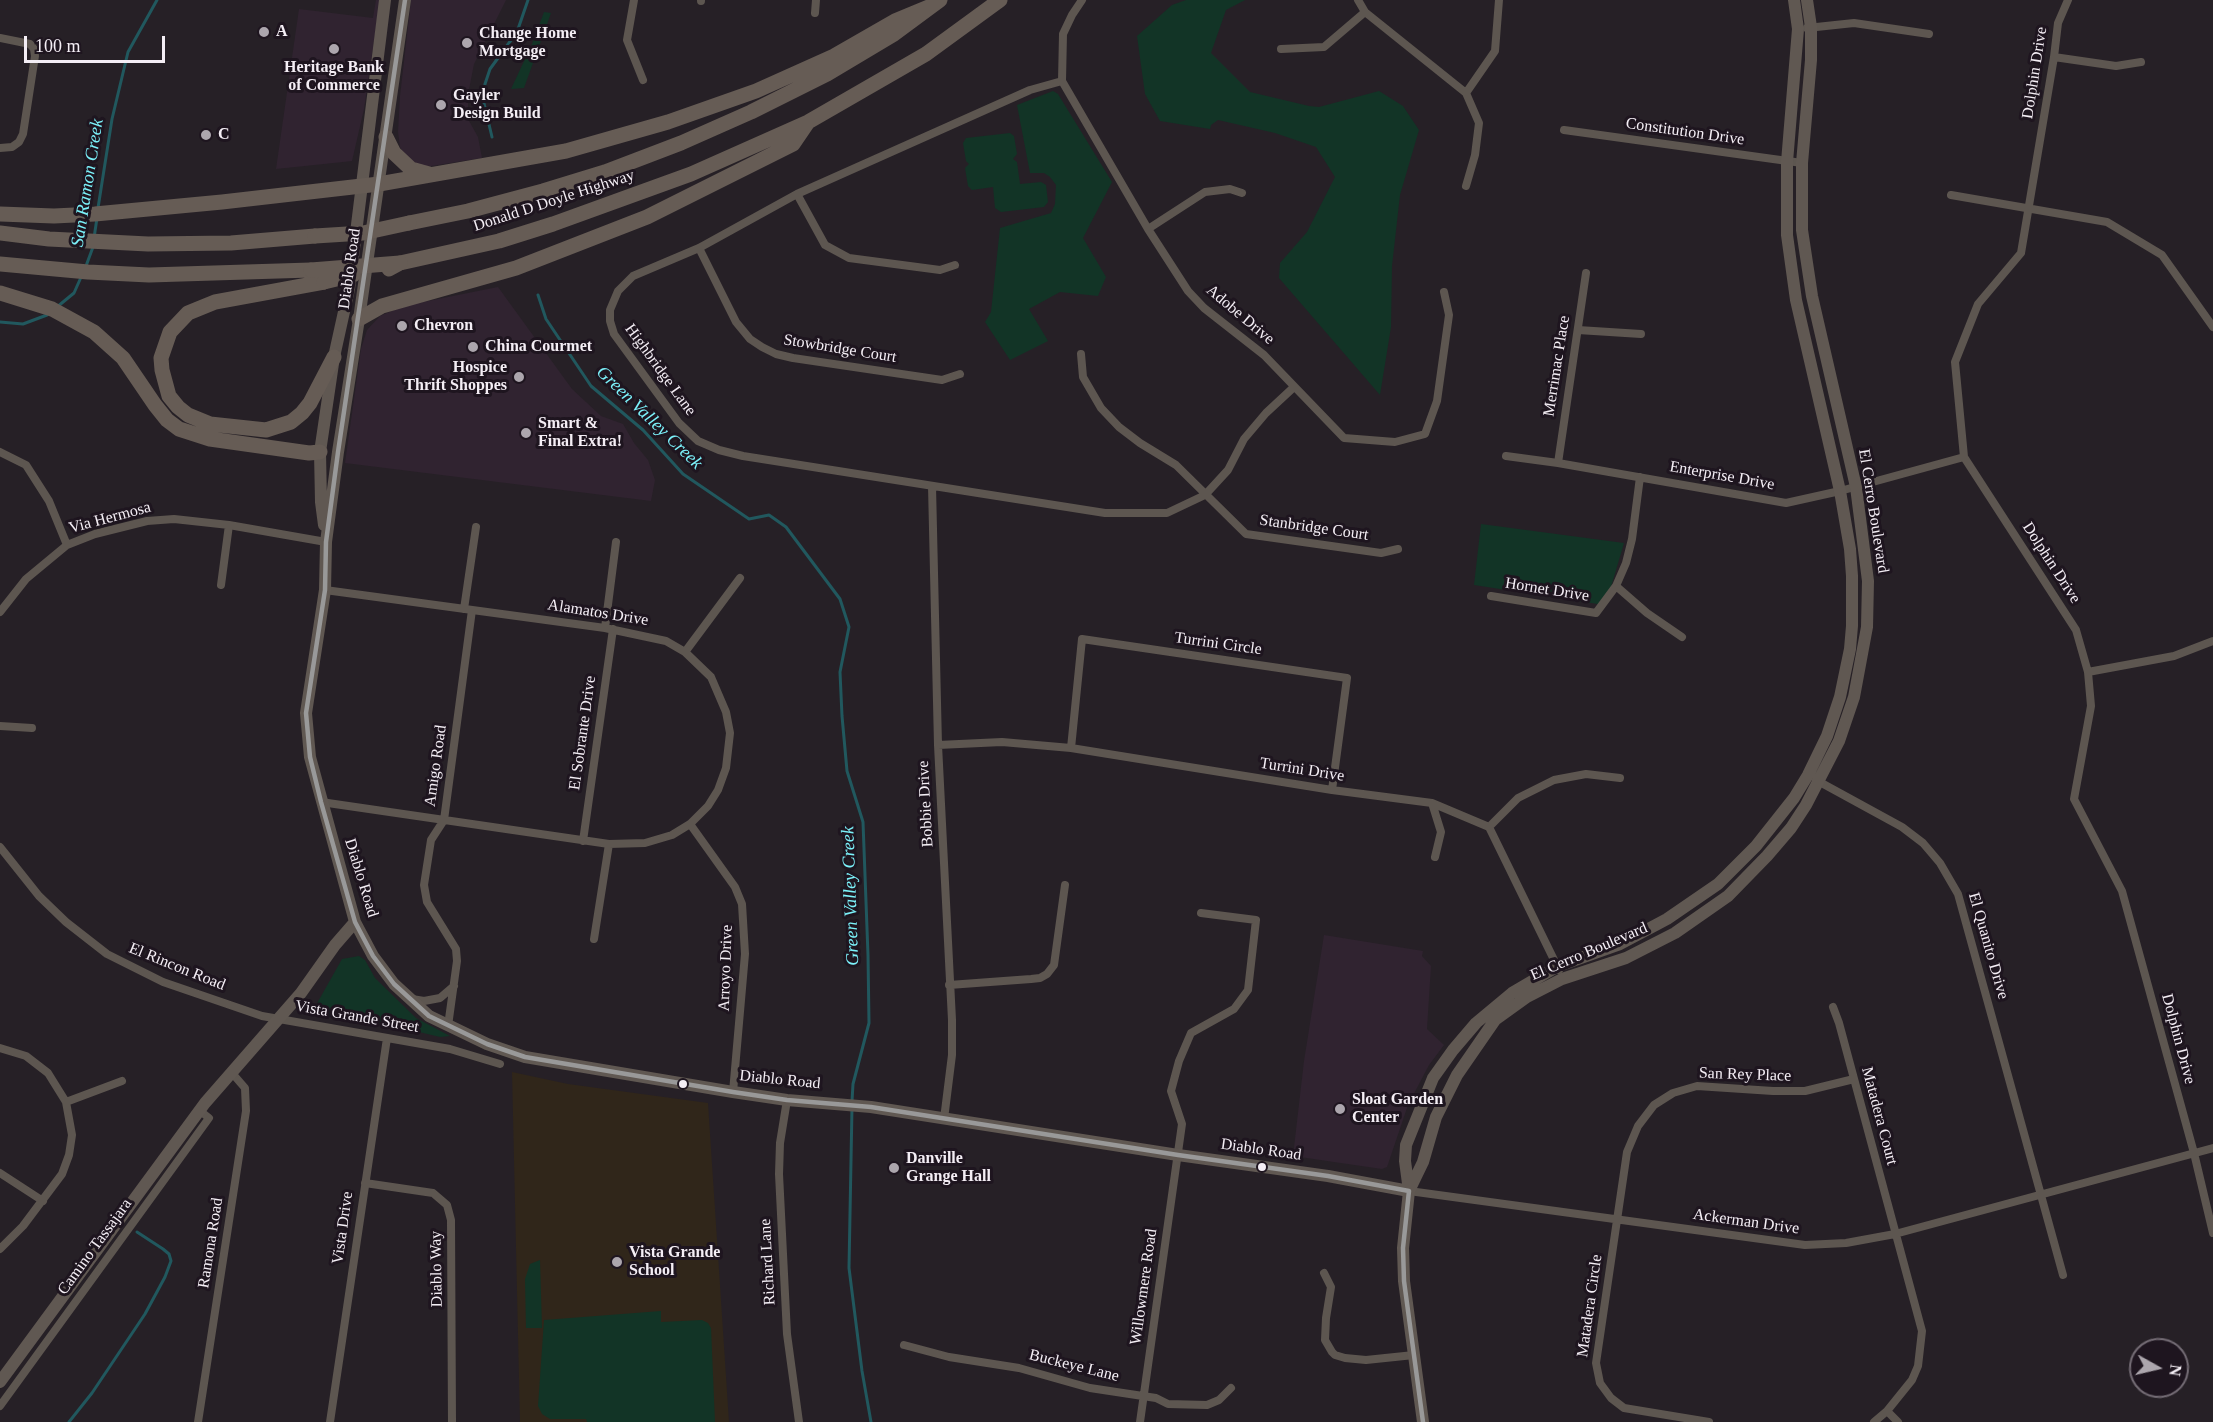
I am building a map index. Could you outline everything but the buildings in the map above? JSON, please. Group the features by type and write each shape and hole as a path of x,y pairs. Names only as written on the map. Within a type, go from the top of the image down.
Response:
{"highway":[{"name":"Donald D Doyle Highway","path":"0,264 149,275 394,267 499,241 691,174 807,122 926,54 1000,0"},
{"path":"0,214 54,216 141,211 379,184 566,151 668,122 756,91 834,56 894,21 936,3"},
{"name":"Donald D Doyle Highway","path":"0,233 49,239 148,244 231,243 363,232 468,211 605,172 681,143 751,112 827,74 894,34 936,3"},
{"path":"359,320 382,306 516,268 647,217 793,144 807,122"},
{"path":"386,137 394,153 411,169 429,174"},
{"path":"334,357 310,403 302,413 291,422 266,430 210,424 189,415 169,396 162,370 163,352 170,332 188,313 215,302 394,267"},
{"path":"0,293 52,309 94,332 123,358 155,405 167,420 179,429 210,440 309,453 320,452"}],"street":[{"name":"Diablo Road","path":"326,542 321,502 320,452 334,357 349,289 360,186 385,0"},
{"name":"Diablo Road","path":"405,0 338,452 326,542 325,590 306,713 310,758 355,922 373,956 394,984 429,1016 486,1044 525,1057 733,1092 787,1100 871,1107 1328,1176 1408,1191"},
{"path":"634,0 627,40 643,80"},
{"path":"815,13 816,0"},
{"path":"1062,81 1063,34 1082,0"},
{"path":"1358,0 1365,12 1466,93 1479,123 1466,186"},
{"path":"1466,93 1494,51 1499,0"},
{"name":"El Cerro Boulevard","path":"1408,1191 1423,1162 1436,1117 1457,1075 1496,1020 1527,997 1562,979 1626,958 1675,933 1728,896 1791,828 1820,782 1839,741 1854,697 1867,627 1866,557 1856,487 1812,296 1802,230 1802,163 1811,60 1804,28 1794,0"},
{"name":"El Cerro Boulevard","path":"1408,1191 1406,1145 1433,1078 1464,1036 1493,1007 1512,993 1558,966 1620,944 1667,919 1718,884 1756,846 1779,818 1808,776 1827,736 1840,697 1850,649 1852,576 1840,491 1796,300 1787,235 1787,162 1807,0"},
{"name":"Dolphin Drive","path":"2068,0 2058,23 2021,253 1978,304 1955,362 1964,457 2076,630 2088,672 2091,706 2074,799 2122,891 2194,1153 2213,1233"},
{"path":"1281,49 1324,47 1365,12"},
{"path":"1804,28 1854,23 1929,34"},
{"path":"0,38 30,44 35,56 23,134 19,142 12,147 0,148"},
{"path":"2054,57 2116,66 2141,62"},
{"name":"Highbridge Lane","path":"1062,81 1030,90 797,194 699,248 633,276 618,291 610,310 610,321 617,340 679,423 698,441 743,456 1105,513 1167,513 1205,495 1228,470 1244,440 1266,413 1294,387"},
{"name":"Adobe Drive","path":"1062,81 1148,229 1188,291 1204,308 1264,355 1344,438 1395,442 1425,434 1437,401 1449,315 1444,292"},
{"name":"Constitution Drive","path":"1564,130 1802,163"},
{"path":"1148,229 1205,192 1230,189 1242,193"},
{"path":"797,194 825,245 849,258 940,270 955,265"},
{"path":"1951,195 2107,222 2162,255 2213,327"},
{"name":"Stowbridge Court","path":"699,248 736,322 750,339 776,354 942,380 960,374"},
{"name":"Merrimac Place","path":"1558,463 1586,273"},
{"path":"1578,330 1641,334"},
{"name":"Stanbridge Court","path":"1080,354 1083,377 1101,408 1119,428 1176,465 1246,534 1381,553 1398,549"},
{"path":"0,452 26,465 49,501 67,545"},
{"path":"320,452 338,452"},
{"name":"Enterprise Drive","path":"1506,456 1786,503 1856,487 1964,457"},
{"name":"Hornet Drive","path":"1491,597 1596,613 1616,586 1626,563 1632,539 1640,477"},
{"name":"Bobbie Drive","path":"932,486 938,744 952,1020 952,1055 944,1119"},
{"name":"Via Hermosa","path":"0,612 26,579 67,545 95,534 160,519 230,525 326,542"},
{"path":"221,585 230,525"},
{"name":"Amigo Road","path":"448,1026 457,961 456,948 427,902 424,885 431,840 444,820 476,527"},
{"name":"El Sobrante Drive","path":"583,841 609,628 616,542"},
{"path":"685,652 740,578"},
{"path":"1616,586 1647,613 1682,637"},
{"name":"Alamatos Drive","path":"321,802 583,841 609,844 645,843 672,835 690,824 708,806 718,790 726,768 730,733 726,712 711,677 685,652 666,641 609,628 325,590"},
{"name":"Turrini Circle","path":"1071,748 1082,639 1347,678 1332,790"},
{"path":"2088,672 2174,656 2213,641"},
{"path":"0,726 32,728"},
{"name":"Turrini Drive","path":"938,744 1002,742 1071,748 1332,790 1432,803 1489,827"},
{"path":"1562,979 1558,966 1489,827 1518,798 1554,780 1586,774 1620,778"},
{"name":"El Quanito Drive","path":"1808,776 1902,827 1923,843 1940,863 1958,894 2043,1195 2063,1275"},
{"path":"1432,803 1441,832 1436,857"},
{"name":"Arroyo Drive","path":"690,824 735,887 742,904 745,954 733,1092"},
{"path":"594,939 609,844"},
{"name":"El Rincon Road","path":"0,847 39,896 66,922 107,954 163,982 262,1016 279,1018"},
{"path":"949,985 1040,978 1047,974 1054,965 1065,885"},
{"name":"Willowmere Road","path":"1140,1422 1182,1124 1171,1091 1179,1061 1191,1033 1234,1009 1248,990 1256,920 1201,913"},
{"name":"Camino Tassajara","path":"0,1382 200,1110 301,993 335,945 355,922"},
{"path":"411,999 424,1001 440,998 454,985"},
{"name":"Matadera Court","path":"1833,1007 1894,1234"},
{"name":"Vista Grande Street","path":"279,1018 450,1049 500,1065"},
{"name":"Vista Drive","path":"330,1422 387,1038"},
{"path":"0,1048 34,1061 48,1073 66,1102 72,1135 69,1155 62,1174 23,1226 0,1249"},
{"name":"Ramona Road","path":"198,1422 246,1112 246,1088 232,1072"},
{"name":"San Rey Place","path":"1618,1220 1627,1152 1638,1126 1654,1105 1673,1093 1697,1086 1773,1092 1805,1091 1854,1079"},
{"path":"66,1102 122,1081"},
{"name":"Richard Lane","path":"787,1100 781,1136 779,1174 787,1334 799,1422"},
{"name":"Camino Tassajara","path":"0,1406 209,1118 200,1110"},
{"name":"Ackerman Drive","path":"1408,1191 1805,1245 1846,1243 1894,1234 2213,1148"},
{"path":"0,1173 43,1201"},
{"name":"Diablo Way","path":"365,1183 433,1193 447,1205 451,1220 452,1422"},
{"path":"1408,1191 1403,1248 1404,1281 1423,1422"},
{"name":"Matadera Circle","path":"1618,1220 1596,1363 1600,1383 1611,1398 1624,1408 1709,1422"},
{"path":"1874,1422 1887,1411 1912,1380 1918,1366 1922,1346 1922,1331 1894,1234"},
{"path":"1324,1273 1330,1287 1325,1340 1332,1352 1345,1358 1366,1360 1414,1355"},
{"name":"Buckeye Lane","path":"904,1345 949,1357 1019,1368 1090,1388 1156,1398 1168,1404 1207,1405 1219,1400 1231,1388"},
{"path":"1887,1411 1898,1422"}],"shaded area":[{"path":"376,0 380,0 364,109 352,161 276,169 299,9 373,18"},
{"path":"411,0 506,0 474,64 468,95 468,119 478,137 482,158 425,167 415,164 405,156 400,147 398,132 400,96"},
{"path":"498,287 572,389 601,416 623,424 634,443 648,460 655,480 651,501 345,463 361,349 367,330 380,316 403,306"},
{"path":"1324,935 1423,951 1422,956 1431,966 1427,1029 1444,1045 1429,1065 1408,1105 1387,1167 1382,1169 1293,1156 1304,1061"},
{"name":"Vista Grande School","path":"512,1072 568,1084 708,1103 729,1422 520,1422"}],"green space":[{"path":"1186,0 1245,0 1226,10 1211,53 1250,92 1319,107 1379,91 1403,106 1419,130 1400,195 1392,266 1391,327 1380,395 1279,278 1280,263 1307,232 1335,177 1316,147 1275,133 1218,120 1211,125 1210,129 1160,121 1145,94 1137,36 1172,5"},
{"path":"544,12 551,13 524,88 511,89 532,44"},
{"path":"1053,91 1058,94 1112,182 1083,238 1106,277 1098,296 1060,292 1029,309 1048,341 1010,360 985,322 991,312 1000,228 1051,213 1055,204 1056,185 1044,173 1030,173 1017,105"},
{"path":"1010,133 1014,136 1017,154 1013,159 1017,162 1020,184 1041,182 1046,185 1048,202 1044,207 1001,212 995,208 993,187 972,190 968,186 965,168 969,164 966,161 963,143 966,138"},
{"path":"1481,524 1624,543 1611,587 1598,604 1474,585"},
{"path":"359,956 365,960 375,978 416,1018 450,1036 440,1037 390,1025 311,1014 342,959"},
{"path":"540,1260 542,1328 526,1328 525,1279 530,1264"},
{"path":"661,1311 661,1322 702,1320 711,1328 715,1422 587,1422 586,1419 550,1419 542,1414 538,1406 544,1320"}],"waterway":[{"name":"San Ramon Creek","path":"98,208 112,119 128,52 157,0"},
{"name":"Green Valley Creek","path":"492,137 483,99 485,84 490,69 517,32 528,0"},
{"name":"San Ramon Creek","path":"94,238 97,218"},
{"name":"San Ramon Creek","path":"86,266 93,247"},
{"name":"San Ramon Creek","path":"57,307 74,293 82,275"},
{"name":"Green Valley Creek","path":"538,295 546,319 591,386 643,430 683,474 749,519 769,515 786,527 840,599 849,627 840,672 842,716 847,771 863,822 868,955 869,1023 853,1084 852,1101"},
{"name":"San Ramon Creek","path":"0,322 23,324 47,315"},
{"name":"Green Valley Creek","path":"852,1107 849,1268 871,1422"},
{"path":"69,1422 92,1393 145,1314 171,1261 169,1254 137,1232"}],"transit line":[{"path":"405,0 338,452 326,542 325,590 306,713 310,757 321,802 355,922 373,956 394,984 429,1016 487,1044 525,1057 733,1092 787,1100 871,1107 1328,1176 1409,1191 1403,1248 1404,1281 1423,1422"}],"place":[{"name":"A","path":"264,32"},
{"name":"Change Home Mortgage","path":"467,43"},
{"name":"Heritage Bank of Commerce","path":"334,49"},
{"name":"Gayler Design Build","path":"441,105"},
{"name":"C","path":"206,135"},
{"name":"Chevron","path":"402,326"},
{"name":"China Courmet","path":"473,347"},
{"name":"Hospice Thrift Shoppes","path":"519,377"},
{"name":"Smart & Final Extra!","path":"526,433"},
{"name":"Sloat Garden Center","path":"1340,1109"},
{"name":"Danville Grange Hall","path":"894,1168"},
{"name":"Vista Grande School","path":"617,1262"}]}
